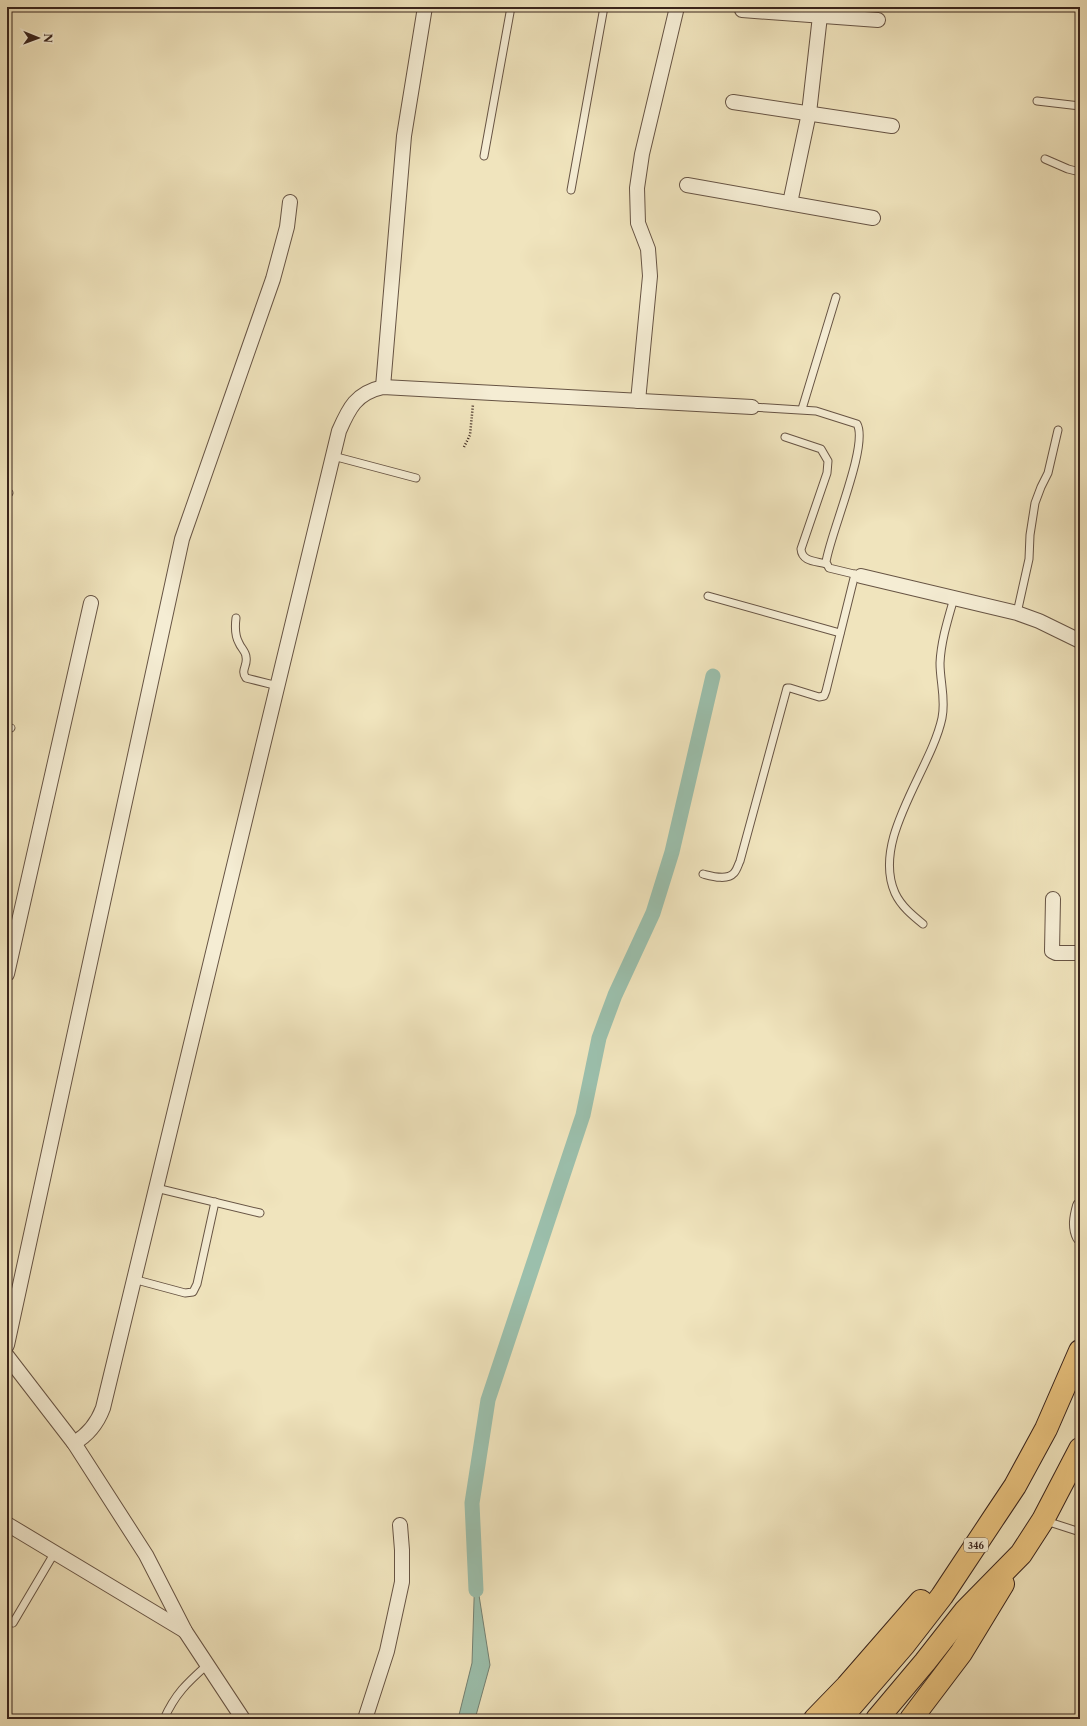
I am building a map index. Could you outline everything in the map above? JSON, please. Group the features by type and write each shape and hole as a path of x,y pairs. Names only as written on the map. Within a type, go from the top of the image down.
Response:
{"main road":[{"name":"346","path":"840,1719 904,1645 942,1596 1015,1486 1046,1429 1080,1351"},
{"path":"911,1719 961,1653 1043,1520 1080,1449"},
{"path":"815,1719 846,1686 995,1516"},
{"path":"876,1719 925,1662 965,1611 1021,1554"}],"street":[{"path":"383,387 404,136 425,7"},
{"path":"638,401 650,276 648,249 638,223 637,188 642,154 677,7"},
{"path":"742,10 820,12 878,20"},
{"path":"790,203 809,113 820,12"},
{"path":"733,102 892,126"},
{"path":"687,185 873,218"},
{"path":"7,1345 182,539 273,279 287,227 290,202"},
{"path":"74,1443 85,1437 99,1418 103,1408 339,431 350,408 374,388 383,387 752,407"},
{"path":"858,575 1017,613 1039,621 1080,641"},
{"path":"7,974 91,603"},
{"path":"1054,899 1052,950 1056,953 1080,954"},
{"path":"1080,1206 1077,1222 1080,1237"},
{"path":"7,1356 74,1443 146,1555 185,1631 243,1719"},
{"path":"7,1524 185,1631"},
{"path":"365,1719 387,1651 402,1582 400,1525"}],"lane":[{"path":"484,156 511,7"},
{"path":"571,190 604,7"},
{"path":"1037,101 1080,106"},
{"path":"1045,159 1068,169 1080,172"},
{"path":"802,409 836,297"},
{"path":"752,407 816,411 857,424 860,432 857,456 826,564"},
{"path":"1017,613 1030,559 1030,536 1035,503 1048,473 1058,430"},
{"path":"703,874 720,877 728,876 734,873 740,861 785,692 787,688 790,688 819,697 824,696 840,633 858,575 829,568 826,564 806,559 802,555 801,549 827,473 828,461 821,449 785,437"},
{"path":"333,456 416,478"},
{"path":"708,596 840,633"},
{"path":"923,924 907,911 896,894 889,870 894,835 905,806 938,733 944,706 940,665 941,653 954,598"},
{"path":"236,618 237,637 246,656 246,661 243,668 246,678 278,686"},
{"path":"156,1188 260,1213"},
{"path":"133,1279 185,1293 193,1292 197,1284 215,1202"},
{"path":"1043,1520 1080,1532"},
{"path":"13,1623 55,1552"},
{"path":"164,1719 174,1698 182,1688 207,1665"}],"path":[{"path":"464,447 470,435 474,392"}],"shaded area":[{"path":"475,1570 490,1665 475,1719 458,1719 472,1663"}],"waterway":[{"path":"476,1590 472,1503 488,1400 583,1115 599,1038 615,995 653,913 672,852 713,676"}]}
